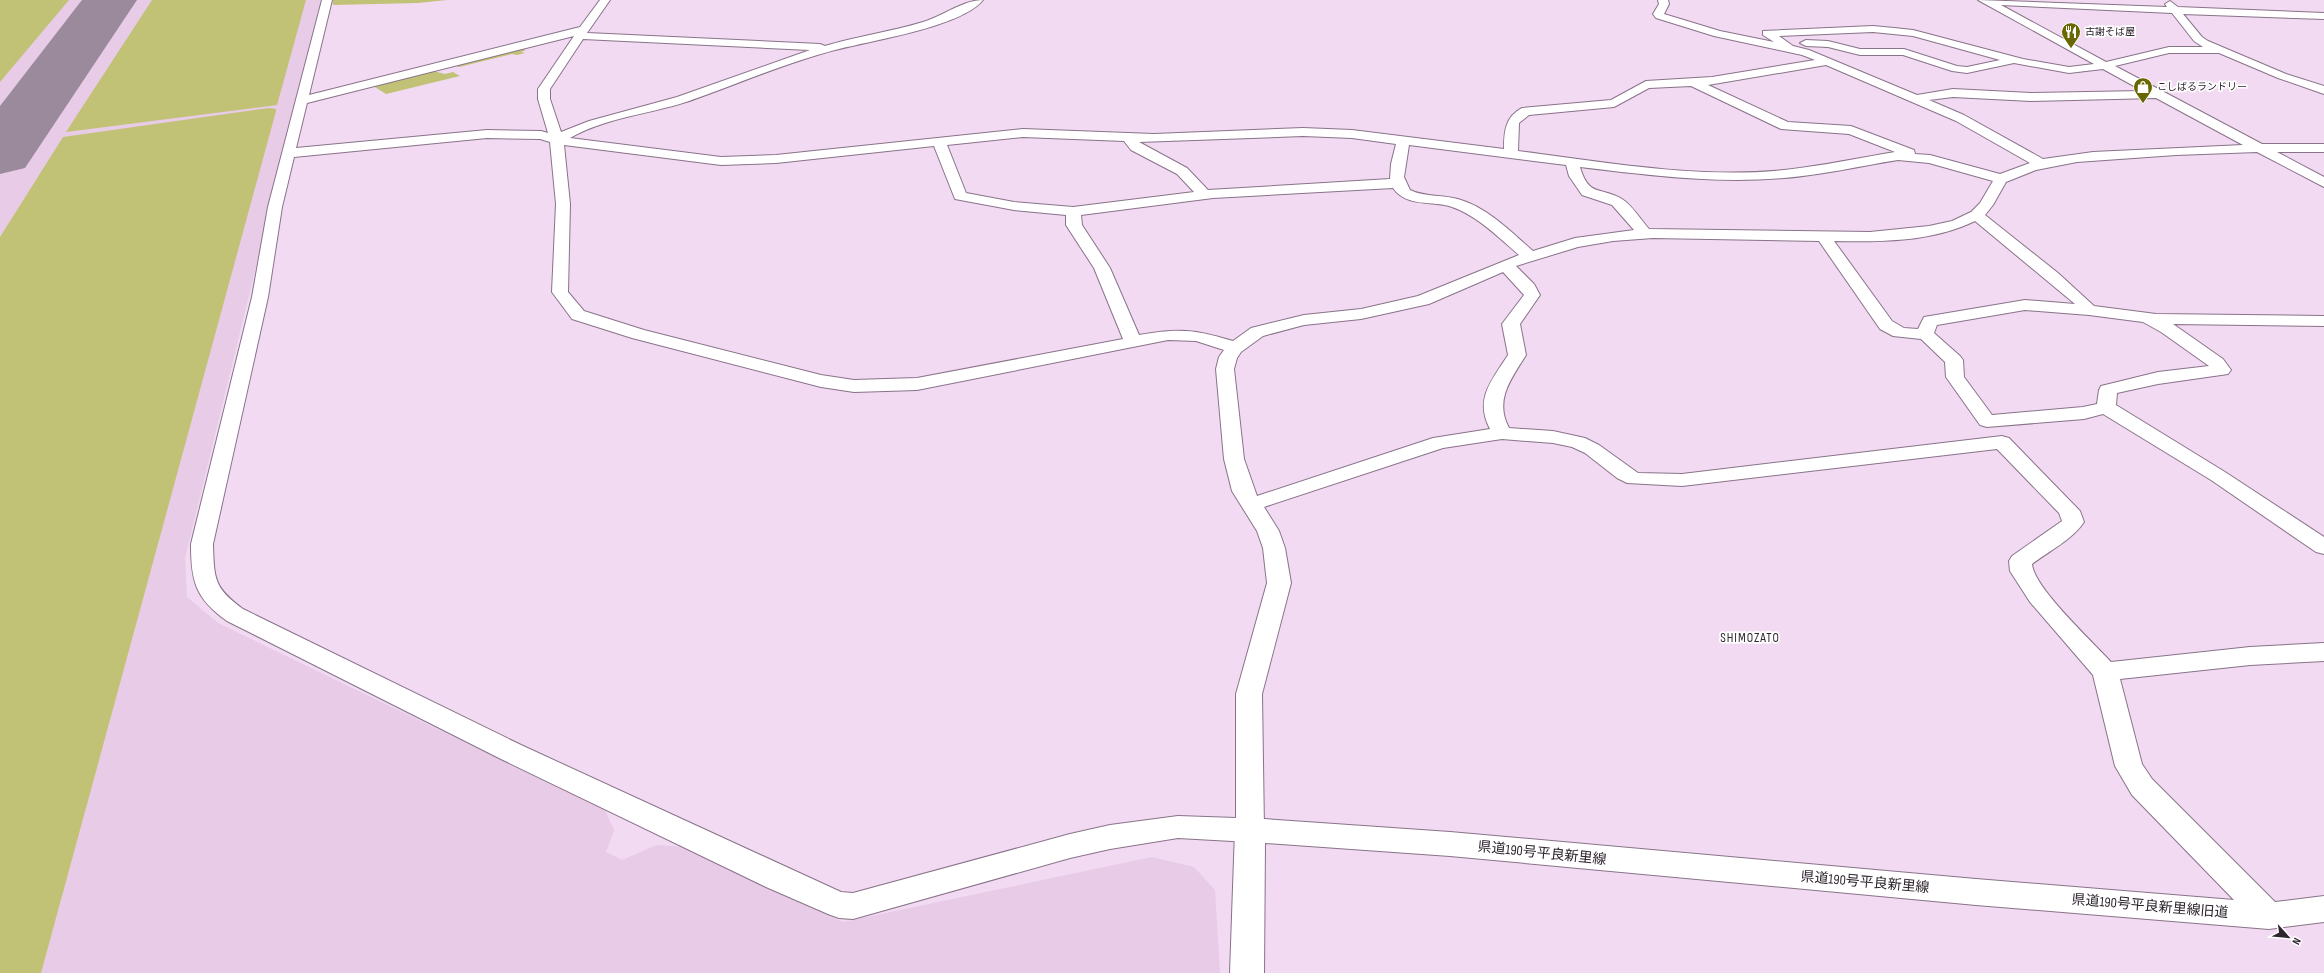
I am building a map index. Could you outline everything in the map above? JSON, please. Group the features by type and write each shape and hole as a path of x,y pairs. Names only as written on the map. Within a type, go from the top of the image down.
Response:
{"main road":[{"name":"県道190号平良新里線","path":"1250,830 1450,844 1976,892"},
{"path":"1247,973 1250,830"}],"street":[{"path":"327,0 275,207 260,297 202,544 204,582 212,597 235,615 518,755 777,878 839,905 853,906 1070,846 1110,837 1178,827 1250,830 1249,694 1279,583 1274,548 1268,531 1253,504 1243,491 1238,475 1234,459 1225,369 1228,357 1235,348 1257,332 1289,323 1360,314 1423,300 1505,265 1530,256 1587,240 1644,233 1870,236 1929,231 1957,224 1976,215 1986,205 2001,179 2022,168 2040,163 2167,151 2260,148 2324,148"},
{"path":"605,0 546,84 542,92 556,140 561,165 564,213 560,292 578,315 638,334 821,381 854,386 917,384 1133,342 1182,334 1198,336 1235,348"},
{"path":"556,140 565,134 596,123 659,107 831,48 928,23 978,0"},
{"path":"1660,0 1658,14 1668,20 1738,38 1786,46 1960,118 2040,163"},
{"path":"1984,1 2170,5 2324,16"},
{"path":"1984,1 2324,183"},
{"path":"2170,5 2209,2"},
{"path":"2170,5 2198,39 2282,76 2324,90"},
{"path":"2014,60 1967,70 1942,66 1904,52 1854,51 1818,42 1786,46 1767,33 1873,29 1913,33 2014,60 2069,70 2105,66 2169,50 2220,50"},
{"path":"303,100 581,33 831,48"},
{"path":"1511,154 1511,122 1522,112 1542,108 1614,103 1646,85 1694,83 1826,62"},
{"path":"1694,83 1786,126 1851,130 1921,158 2001,179"},
{"path":"1916,99 1958,92 2031,97 2159,94"},
{"path":"289,153 487,134 541,135 556,140 721,161 776,159 1037,132 1128,138 1317,132 1352,134 1404,140 1672,174 1752,176 1784,174 1887,157 1921,158"},
{"path":"1128,138 1136,147 1182,171 1205,195"},
{"path":"1404,140 1397,183 1400,189 1414,196 1452,202 1470,209 1530,256"},
{"path":"939,142 960,196 1014,206 1073,211 1205,195 1397,183"},
{"path":"1572,162 1576,176 1587,192 1617,202 1644,233"},
{"path":"1073,211 1074,225 1102,268 1133,342"},
{"path":"1976,215 2058,280 2084,303 2089,310"},
{"path":"1823,236 1886,325 1894,332 1925,334 1954,360 1955,377 1987,421"},
{"path":"1502,433 1495,420 1492,402 1502,379 1517,355 1511,324 1532,295 1528,288 1505,265"},
{"path":"1925,334 1930,322 2025,305 2089,310 2147,318 2324,321"},
{"path":"2106,407 2108,390 2158,378 2222,370 2217,363 2167,328 2147,318"},
{"path":"1987,421 2084,413 2106,407 2218,476 2324,547"},
{"path":"1985,444 1984,428 1987,421"},
{"path":"1253,504 1440,442 1502,433 1553,437 1578,442 1592,449 1624,474 1634,479 1647,480 1682,480 2002,442 2070,511 2072,522 2064,531 2020,561 2021,571 2038,597 2105,672 2129,766 2142,787 2269,916"},
{"path":"2105,672 2250,656 2324,652"},
{"name":"県道190号平良新里線旧道","path":"1976,892 2269,916 2324,909"}],"shaded area":[{"path":"0,0 321,0 185,558 187,597 218,623 605,810 614,830 606,852 622,860 657,845 687,847 843,922 1152,857 1194,867 1215,890 1220,973 0,973"},
{"path":"0,0 69,0 0,82"},
{"path":"152,0 306,0 277,105 66,132"},
{"path":"333,0 447,0 418,3 333,5"},
{"path":"520,48 526,50 521,52 525,53 517,55 512,54 459,67 453,65"},
{"path":"429,70 445,74 453,72 460,76 386,94 370,84"},
{"path":"269,108 276,109 276,111 41,973 0,973 0,237 63,137"}],"runway":[{"path":"0,153 110,0"}],"place":[{"name":"古謝そば屋","path":"2071,49"},
{"name":"こしばるランドリー","path":"2143,104"}],"district":[{"name":"SHIMOZATO","path":"1750,638"}]}
